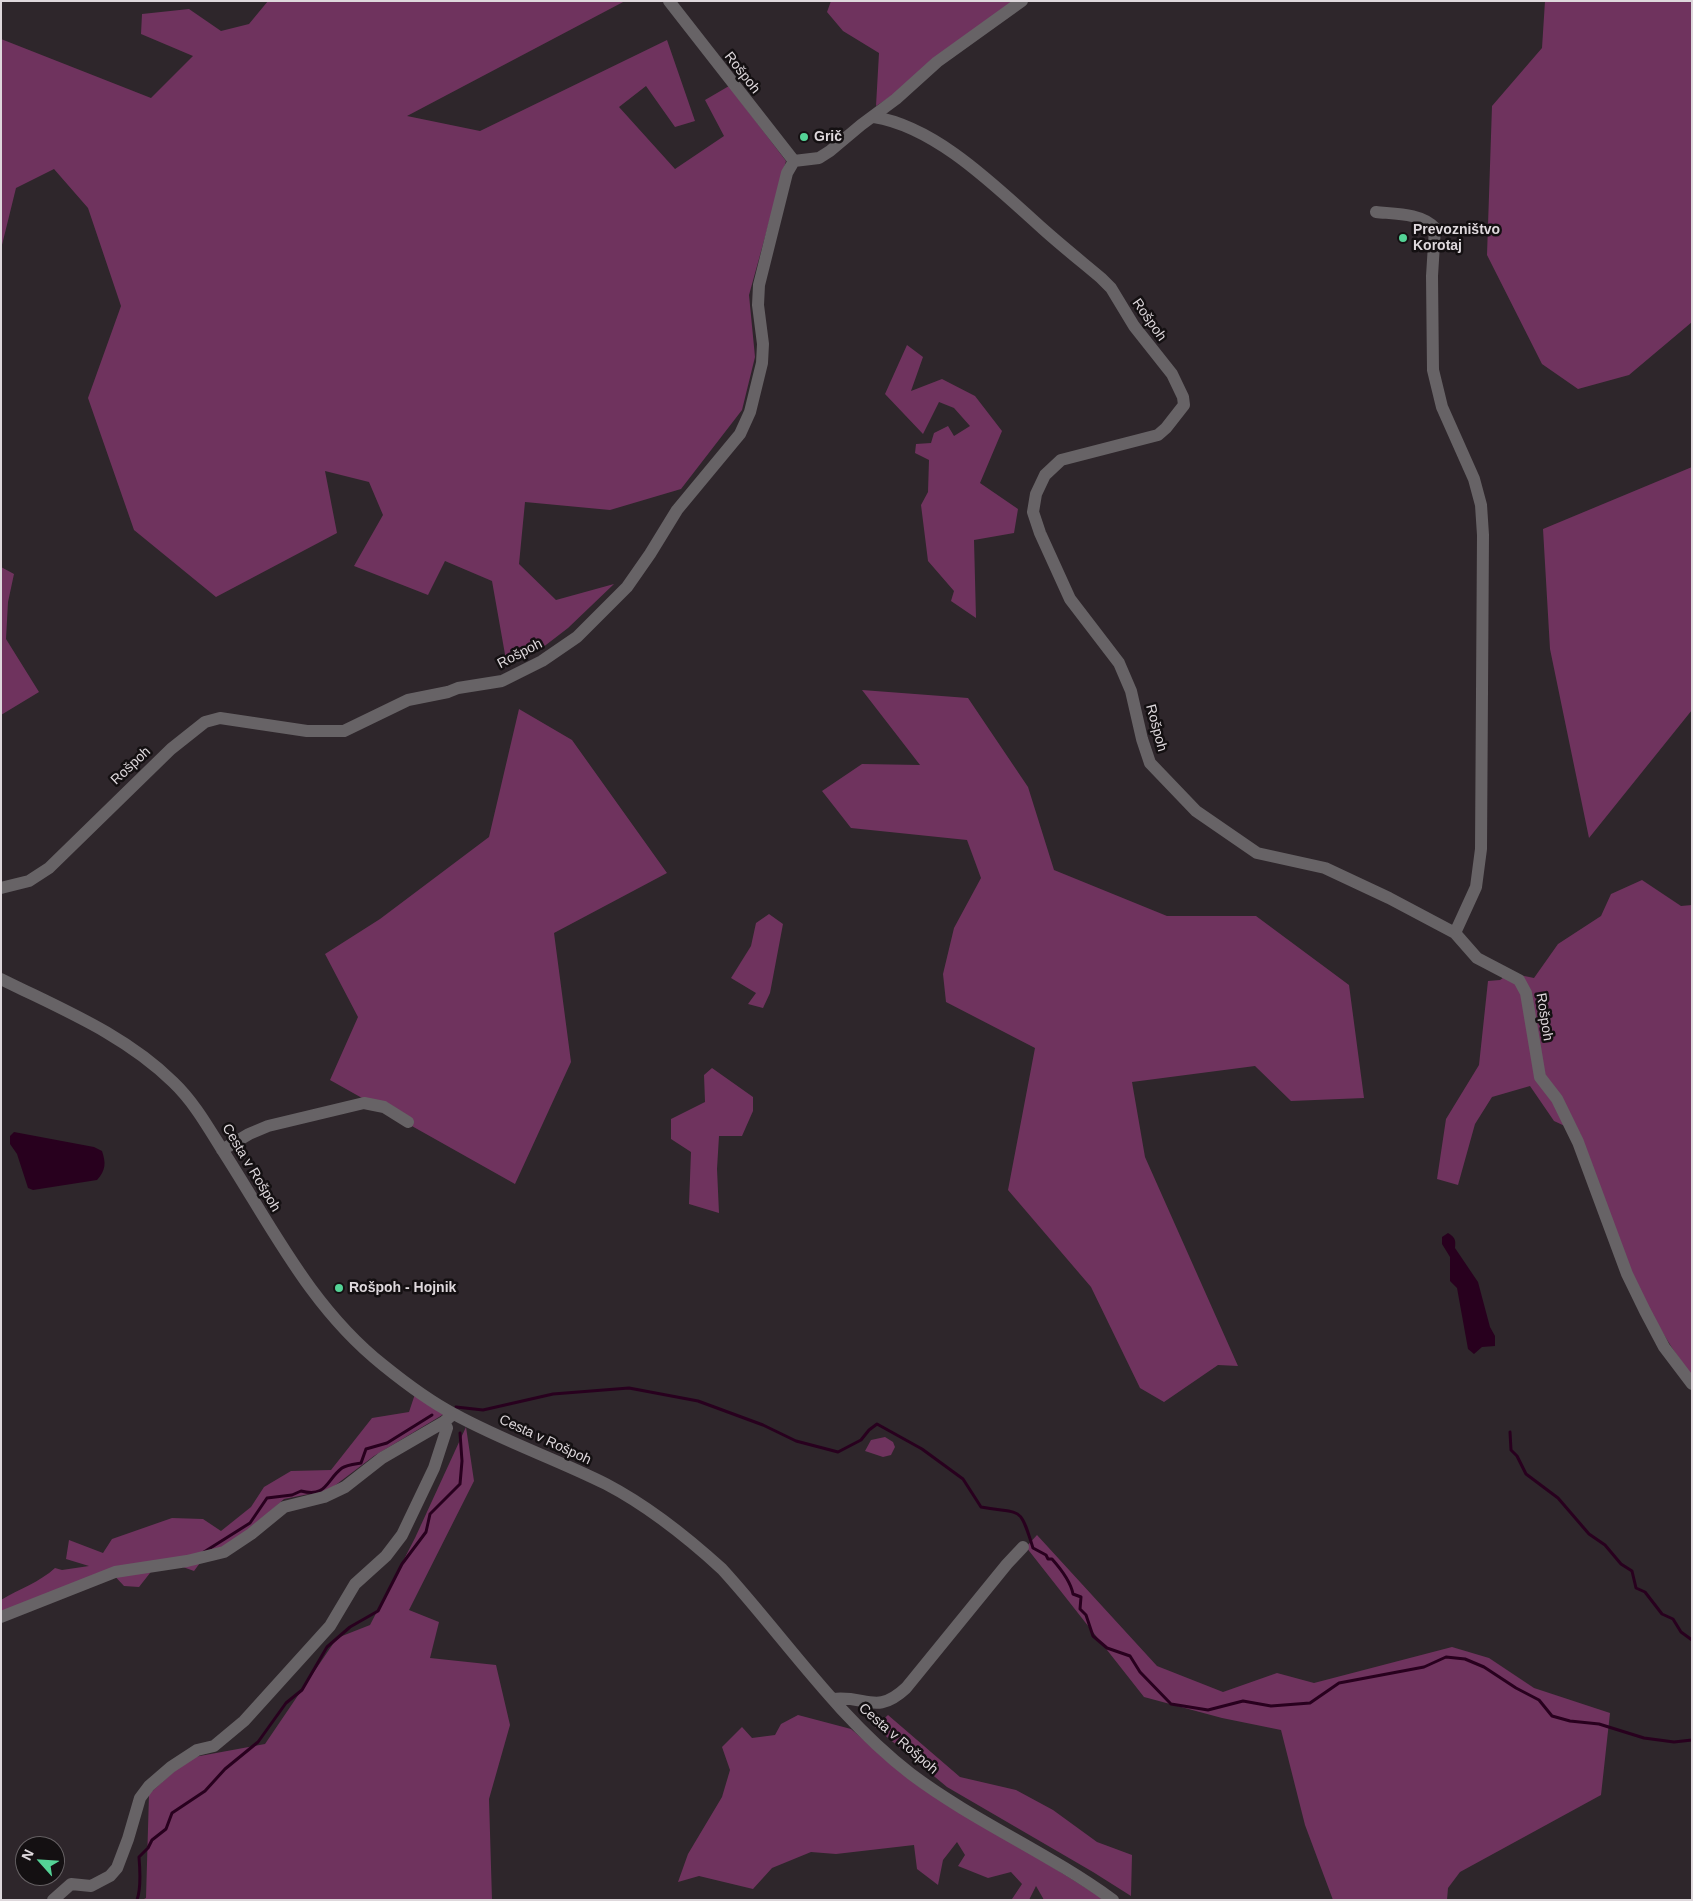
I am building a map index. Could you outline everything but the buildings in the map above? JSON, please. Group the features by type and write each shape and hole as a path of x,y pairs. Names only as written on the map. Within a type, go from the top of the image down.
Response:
{"street":[{"name":"Rošpoh","path":"1,888 29,881 49,868 171,748 205,722 220,718 308,731 344,731 408,700 448,692 458,688 502,681 542,661 577,637 627,587 677,510 740,434 750,412 762,363 763,344 758,305 759,285 787,173 794,161 669,1"},
{"path":"794,161 819,158 874,117 937,62 1022,1"},
{"name":"Rošpoh","path":"874,117 894,121 946,149 1001,191 1101,278 1111,288 1134,326 1172,374 1183,397 1184,405 1158,435 1062,460 1045,476 1036,494 1033,512 1040,533 1070,599 1118,663 1131,691 1142,739 1150,763 1196,811 1257,853 1306,862 1344,875 1455,933 1477,958 1519,980 1524,988 1540,1077 1557,1100 1578,1142 1627,1274 1644,1311 1664,1347 1692,1384"},
{"path":"1376,212 1416,217 1426,221 1435,228 1432,276 1433,370 1436,391 1474,480 1481,505 1483,545 1481,849 1476,887 1455,933"},
{"name":"Cesta v Rošpoh","path":"1,979 110,1033 144,1056 175,1083 212,1130 272,1233 324,1308 382,1365 448,1418 608,1485 653,1513 685,1537 733,1582 859,1729 910,1773 949,1801 1055,1861 1113,1900"},
{"path":"222,1150 249,1134 268,1126 364,1103 384,1107 408,1122"},
{"path":"1,1617 115,1572 187,1561 224,1552 251,1534 284,1507 324,1497 345,1487 382,1458 448,1418"},
{"path":"53,1900 71,1884 91,1886 110,1876 117,1868 128,1840 140,1798 149,1786 171,1767 197,1750 214,1746 244,1721 330,1626 355,1584 386,1556 402,1535 434,1468 447,1428 448,1418"},
{"path":"833,1699 845,1697 870,1703 894,1700 1023,1547"}],"shaded area":[{"path":"268,1 625,1 407,116 480,131 667,40 695,121 675,127 646,86 619,107 675,169 724,136 705,100 729,86 786,161 749,295 755,357 742,410 681,489 610,510 525,502 519,564 556,600 614,584 568,628 542,648 506,660 492,581 445,561 428,595 354,566 383,515 369,482 325,471 337,533 216,597 134,530 88,398 121,306 88,208 54,169 16,188 1,249 1,39 151,98 193,56 141,34 142,14 189,9 221,31 249,24"},
{"path":"831,1 1015,1 912,83 876,106 879,53 843,31 827,12"},
{"path":"1545,1 1692,1 1692,322 1629,375 1578,389 1542,364 1487,255 1492,106 1542,48"},
{"path":"907,345 923,357 911,391 942,379 975,396 1002,431 980,483 1018,509 1014,533 974,540 976,618 951,601 954,591 928,561 921,505 928,492 929,460 915,453 916,444 931,443 934,433 948,426 954,436 970,426 954,408 939,402 923,434 885,394"},
{"path":"1692,467 1692,710 1589,838 1550,649 1543,529"},
{"path":"1,567 14,574 8,602 6,639 39,692 1,715"},
{"path":"862,690 968,698 1028,787 1054,870 1167,916 1256,916 1349,985 1364,1098 1291,1101 1255,1066 1132,1082 1145,1157 1238,1366 1218,1365 1164,1402 1140,1388 1091,1287 1008,1190 1035,1048 946,1002 943,974 954,928 981,878 967,840 851,828 822,791 862,764 920,765"},
{"path":"519,709 572,740 667,873 554,933 571,1062 515,1184 330,1080 358,1017 325,954 380,919 489,837"},
{"path":"1642,880 1681,906 1692,905 1692,1376 1655,1320 1626,1260 1601,1197 1580,1133 1554,1121 1530,1086 1492,1097 1475,1124 1458,1185 1437,1179 1446,1119 1479,1065 1488,981 1500,980 1510,973 1534,978 1558,944 1601,916 1611,894"},
{"path":"769,914 783,924 770,993 763,1008 748,1004 756,993 731,978 751,946 756,923"},
{"path":"712,1068 753,1097 753,1111 742,1136 719,1136 717,1169 719,1213 689,1204 691,1152 671,1139 671,1119 705,1102 704,1075"},
{"path":"14,1132 94,1147 102,1151 105,1163 104,1170 97,1180 33,1190 28,1188 17,1154 10,1144 10,1136"},
{"path":"1448,1233 1454,1237 1455,1248 1478,1282 1490,1327 1495,1336 1495,1346 1482,1347 1474,1354 1468,1349 1457,1288 1450,1281 1450,1257 1442,1244 1442,1237"},
{"path":"415,1394 444,1414 374,1456 329,1490 284,1499 253,1527 219,1550 208,1552 194,1571 161,1559 139,1587 124,1586 110,1571 1,1614 1,1600 55,1568 62,1570 89,1566 66,1559 69,1540 103,1553 112,1539 172,1518 203,1519 221,1531 251,1507 264,1487 291,1471 331,1470 372,1418 409,1412"},
{"path":"466,1427 474,1481 409,1610 439,1622 430,1658 496,1665 510,1725 489,1799 492,1900 142,1900 146,1898 149,1794 189,1758 265,1744 337,1638 370,1625 415,1538"},
{"path":"885,1437 893,1442 895,1447 891,1455 883,1457 865,1451 871,1440"},
{"path":"1037,1535 1157,1666 1223,1692 1277,1673 1314,1683 1452,1647 1489,1658 1534,1688 1610,1713 1601,1795 1460,1872 1448,1888 1447,1900 1333,1900 1305,1825 1281,1730 1222,1718 1144,1697 1026,1547"},
{"path":"798,1715 851,1729 904,1774 1105,1900 1044,1900 1036,1886 1029,1900 1008,1900 1012,1899 1022,1884 1011,1872 988,1878 958,1866 965,1855 957,1842 943,1860 938,1885 917,1869 914,1845 836,1854 811,1852 772,1868 753,1889 699,1876 678,1882 688,1854 722,1797 730,1770 722,1747 742,1727 752,1738 775,1735 781,1724"},
{"path":"888,1715 960,1777 1016,1790 1053,1810 1097,1842 1132,1855 1131,1896 947,1787 875,1727"}],"waterway":[{"path":"456,1407 483,1410 553,1394 629,1388 698,1401 763,1425 796,1441 838,1452 861,1440 877,1424 922,1449 963,1479 981,1507 1018,1514 1025,1524 1033,1548 1046,1555 1048,1559 1052,1559 1068,1580 1073,1594 1081,1597 1080,1609 1086,1615 1093,1636 1107,1648 1130,1656 1140,1672 1171,1704 1208,1710 1243,1701 1271,1706 1310,1703 1339,1683 1424,1667 1446,1657 1465,1659 1484,1667 1516,1688 1539,1700 1552,1716 1570,1721 1599,1724 1644,1738 1674,1742 1692,1740"},
{"path":"204,1552 250,1523 267,1498 292,1495 301,1491 310,1493 321,1490 342,1468 361,1463 366,1449 387,1443 432,1415"},
{"path":"1510,1432 1511,1450 1517,1456 1526,1474 1558,1498 1589,1534 1605,1545 1621,1564 1632,1571 1636,1588 1645,1592 1662,1614 1673,1619 1681,1632 1692,1640"},
{"path":"137,1900 140,1885 139,1857 148,1848 152,1840 166,1829 172,1813 205,1791 225,1769 258,1742 286,1703 302,1690 327,1647 350,1627 378,1611 402,1564 426,1532 430,1514 460,1484 462,1461 460,1433"}],"place":[{"name":"Grič","path":"804,137"},
{"name":"Prevozništvo Korotaj","path":"1403,238"},
{"name":"Rošpoh - Hojnik","path":"339,1288"}]}
